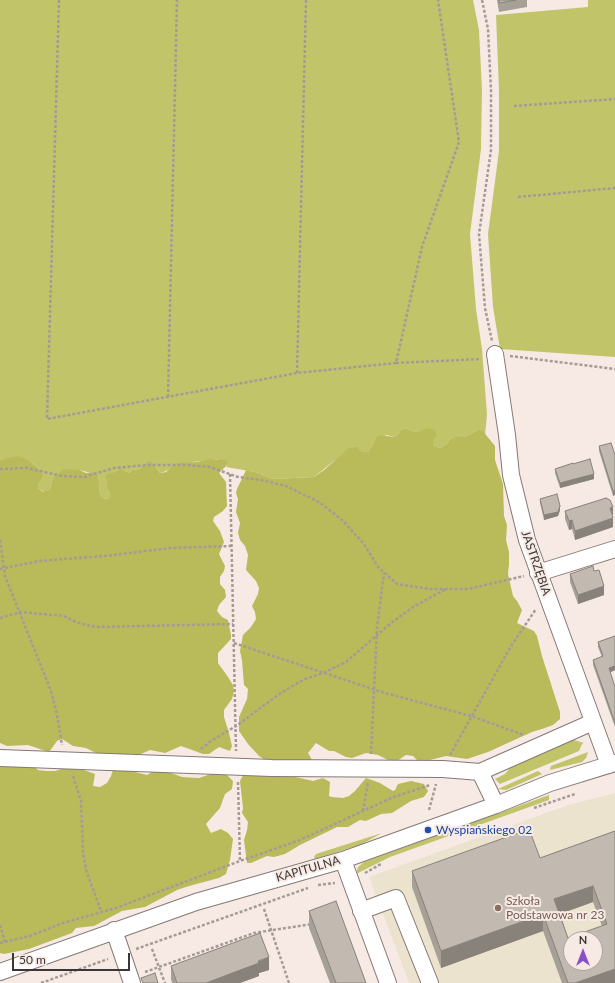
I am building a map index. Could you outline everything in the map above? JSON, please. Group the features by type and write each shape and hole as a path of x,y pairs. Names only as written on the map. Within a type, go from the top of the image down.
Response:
{"street":[{"name":"JASTRZĘBIA","path":"489,356 514,489 527,540 593,722 612,764"},
{"path":"538,573 615,549"},
{"path":"0,758 238,766 443,769 480,772 593,722"},
{"name":"KAPITULNA","path":"0,972 114,930 196,902 342,860 496,805 550,783 612,764"},
{"path":"480,772 496,805"},
{"path":"342,860 388,983"},
{"path":"361,911 396,898 430,983"},
{"path":"114,930 131,982"}],"path":[{"path":"59,0 47,419 297,373 396,363 489,356 514,357 615,369"},
{"path":"168,397 178,0"},
{"path":"297,373 306,0"},
{"path":"396,363 422,247 459,142 438,0"},
{"path":"482,0 488,29 491,90 491,142 480,234 489,356"},
{"path":"514,106 615,100"},
{"path":"518,197 615,188"},
{"path":"0,469 27,468 62,476 84,477 114,468 187,465 210,467 238,477 261,480 286,486 319,502 342,520 364,544 378,567 396,584 428,589 468,589 538,573"},
{"path":"230,474 240,861"},
{"path":"0,540 5,576 51,691 61,741 81,801 83,851 86,870 102,911"},
{"path":"0,569 39,560 105,556 170,548 231,546"},
{"path":"363,811 371,768 376,636 384,573"},
{"path":"181,764 211,741 236,726 282,692 305,679 323,673 346,662 391,623 413,607 446,589"},
{"path":"429,810 436,783 471,716 510,646 546,594"},
{"path":"0,618 20,612 64,616 76,622 95,627 234,624"},
{"path":"234,643 374,689 471,716 527,736"},
{"path":"0,943 30,936 60,924 116,908 300,840 391,798 436,783"},
{"path":"264,909 289,983"},
{"path":"131,982 137,975 254,933 317,923"},
{"path":"0,925 5,942"},
{"path":"152,949 165,983"}],"shaded area":[{"path":"0,0 473,0 479,30 482,90 481,149 470,234 487,414 485,435 482,430 479,429 465,437 455,437 450,439 447,444 440,448 433,445 433,440 417,432 404,428 394,437 387,435 375,439 368,452 362,452 335,460 314,477 273,479 255,472 226,467 228,464 217,459 193,462 160,473 152,462 142,465 140,469 132,470 129,473 123,470 105,478 110,498 104,499 100,494 98,475 80,470 53,478 50,489 44,492 38,488 38,486 44,475 32,463 8,459 0,460"},
{"path":"588,0 615,0 615,357 500,349 493,307 488,234 499,151 499,90 496,15 588,7"},
{"path":"404,428 417,432 427,428 435,430 437,435 433,440 433,445 440,448 447,444 450,439 455,437 465,437 479,429 482,430 495,446 495,460 503,484 504,516 507,525 506,540 509,552 508,574 513,596 522,610 517,623 534,631 537,636 560,712 560,719 553,725 532,732 488,752 467,759 446,756 418,761 413,756 406,755 397,761 392,762 378,755 366,753 352,758 346,757 334,751 329,751 316,743 308,753 312,762 265,760 248,744 239,731 239,717 247,699 248,689 244,685 240,651 243,635 256,619 252,606 258,594 259,588 256,581 246,570 248,555 238,533 240,523 236,512 238,499 236,493 237,489 246,470 273,479 314,477 349,448 357,447 362,452 368,452 375,439 380,435 394,437"},
{"path":"17,456 26,459 36,466 44,475 38,486 38,488 43,492 50,489 53,478 64,469 80,470 86,473 96,472 98,475 100,494 104,499 110,498 105,478 107,474 121,469 129,473 132,470 140,469 142,465 152,462 160,473 166,472 178,463 197,462 210,459 226,460 228,464 219,473 226,482 227,506 223,511 214,517 213,521 220,531 224,542 219,554 225,566 220,577 220,584 225,590 226,597 219,605 217,611 222,617 228,620 231,635 231,639 218,653 218,663 233,685 234,691 232,699 224,710 224,717 232,746 230,751 219,747 209,754 203,754 181,746 165,753 150,750 141,754 124,756 96,753 86,748 73,746 62,739 57,741 49,752 28,745 7,746 0,743 0,460"},
{"path":"567,740 574,740 584,743 579,751 500,784 495,779 505,774 512,766"},
{"path":"588,752 586,758 582,762 550,770 551,766"},
{"path":"0,762 31,764 38,770 46,771 55,771 65,768 84,770 95,774 93,786 100,787 107,783 113,770 119,768 147,775 156,770 163,770 182,777 199,778 214,773 224,772 233,781 232,789 225,794 220,808 206,824 211,833 221,829 228,833 233,839 226,874 219,878 177,890 145,907 122,911 94,926 76,928 72,933 29,949 4,954 0,953"},
{"path":"538,771 542,774 506,790 498,789"},
{"path":"244,773 282,774 313,781 323,778 330,782 329,796 332,797 343,798 349,796 366,778 380,783 393,791 398,784 411,781 424,784 428,791 424,797 411,801 392,813 381,814 366,821 360,820 348,827 337,827 285,854 274,857 267,856 251,863 247,863 244,840 248,822 242,813 243,808 240,781"},
{"name":"Szkoła Podstawowa nr 23","path":"615,793 615,983 409,983 369,877 568,805"},
{"path":"549,795 549,800 390,857 356,874 358,867 364,862"},
{"path":"382,833 362,844 315,859 314,857 316,854"}],"building":[{"path":"499,0 516,0 499,3"},
{"path":"611,443 615,455 615,490 613,491 599,446"},
{"path":"590,459 594,474 560,483 555,469"},
{"path":"557,494 560,506 558,512 544,515 540,499"},
{"path":"606,498 610,500 613,507 610,508 613,518 575,531 572,520 569,521 565,511"},
{"path":"593,566 594,571 599,570 604,586 578,595 570,574"},
{"path":"615,636 615,666 609,668 615,687 615,723 593,660 603,656 598,642"},
{"path":"529,829 540,858 615,831 615,969 575,983 568,983 564,971 603,971 603,931 588,931 607,924 593,886 554,899 565,931 563,931 563,969 543,914 441,951 412,871"},
{"path":"336,901 366,983 336,983 309,911"},
{"path":"260,933 269,957 258,961 259,963 206,983 177,983 171,966"},
{"path":"155,973 158,983 143,983 141,978"}],"place":[{"name":"Wyspiańskiego 02","path":"428,830"},
{"name":"Szkoła Podstawowa nr 23","path":"498,908"}]}
